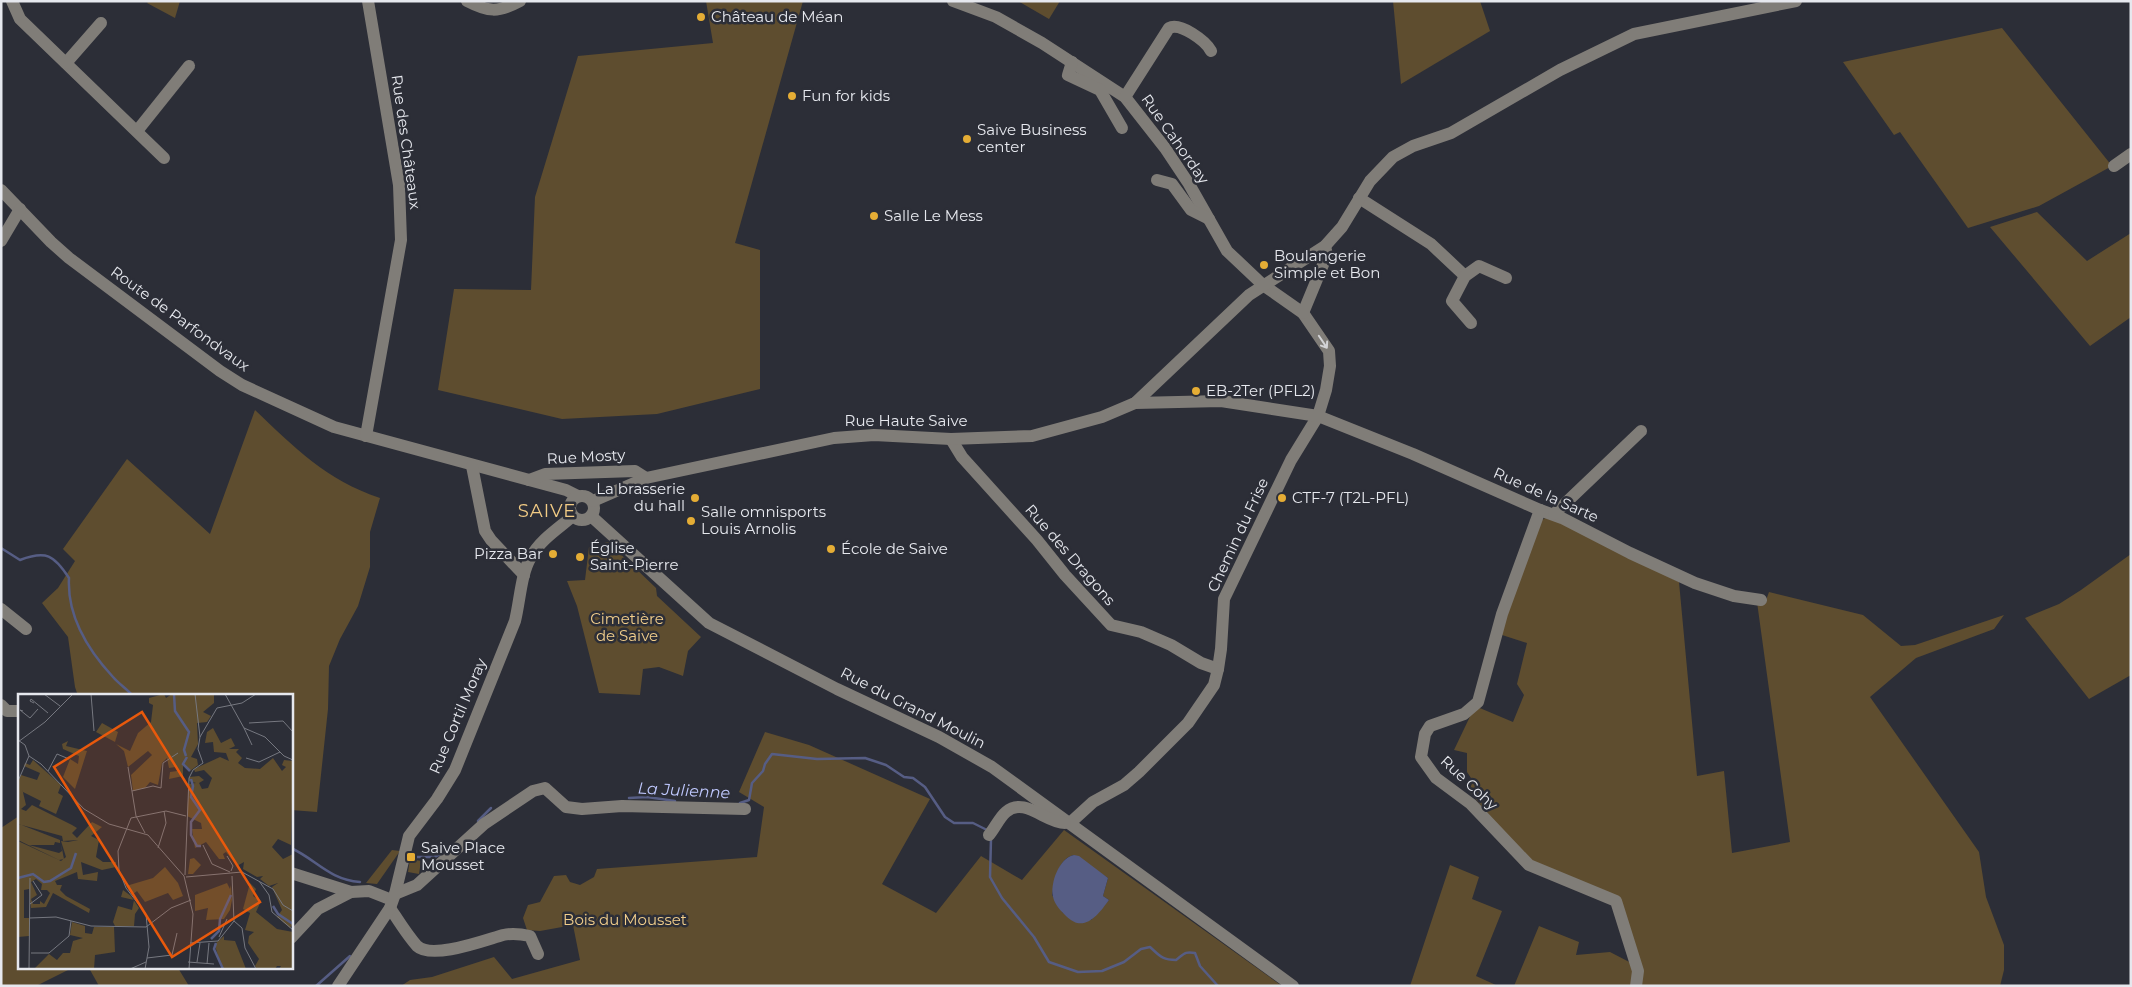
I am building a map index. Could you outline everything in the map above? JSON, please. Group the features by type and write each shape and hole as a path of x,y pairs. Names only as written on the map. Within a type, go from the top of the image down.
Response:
{"street":[{"path":"12,1 20,19 164,158"},
{"name":"Rue des Châteaux","path":"366,436 398,267 401,222 399,185 368,1"},
{"path":"467,1 479,8 496,11 506,9 520,1"},
{"name":"Rue Cahorday","path":"953,1 996,17 1042,43 1125,97 1166,148 1227,251 1263,285"},
{"name":"Rue Haute Saive","path":"646,478 846,436 874,435 950,438 1032,436 1102,417 1135,403 1202,338 1263,285 1325,246 1342,227 1370,181 1393,157 1413,146 1450,133 1560,70 1634,34 1796,1"},
{"path":"66,62 101,23"},
{"path":"1125,97 1169,28 1179,26 1207,43 1211,51"},
{"path":"1072,62 1068,75 1100,90 1122,128"},
{"path":"137,131 189,66"},
{"path":"2114,166 2131,154"},
{"path":"1156,180 1172,184 1191,210 1209,219"},
{"name":"Route de Parfondvaux","path":"1,190 69,258 220,371 242,385 315,420 366,436"},
{"path":"1359,198 1431,244 1465,276"},
{"path":"1,241 20,209"},
{"path":"1304,313 1327,255 1325,246"},
{"path":"1471,323 1452,301 1465,276 1479,266 1506,278"},
{"path":"1263,285 1304,313 1329,351 1330,366 1326,390 1318,416"},
{"name":"Rue Haute Saive","path":"1135,403 1221,402 1318,416"},
{"name":"Rue de la Sarte","path":"1318,416 1413,454 1540,510 1554,514 1630,553 1695,583 1734,596 1761,600"},
{"name":"Chemin du Frise","path":"1070,823 1093,802 1124,785 1188,723 1214,685 1218,669 1224,599 1291,460 1318,416"},
{"path":"1554,514 1641,431"},
{"name":"Rue Mosty","path":"366,436 555,488 574,505"},
{"name":"Rue des Dragons","path":"950,438 962,458 1037,540 1064,576 1111,626 1141,632 1218,669"},
{"path":"472,466 485,531 524,575 531,557 574,505 586,496 593,501 594,509 591,516 584,520 574,505"},
{"name":"Rue Mosty","path":"530,480 545,474 635,471 646,478"},
{"name":"Rue Mosty","path":"593,501 646,478"},
{"name":"Rue Cohy","path":"1540,510 1502,614 1478,702 1464,714 1430,726 1425,734 1422,757 1436,778 1471,804 1529,865 1616,901 1638,971 1636,986"},
{"name":"Rue du Grand Moulin","path":"591,516 709,623 960,748 992,767 1293,986"},
{"name":"Rue Cortil Moray","path":"392,901 409,836 437,799 455,770 515,621 521,599 524,575"},
{"path":"1,609 26,629"},
{"path":"1,705 7,711 18,711"},
{"path":"338,986 392,901 417,885 484,824 533,791 545,788 566,807 582,809 622,806 745,809"},
{"path":"991,834 1005,813 1014,807 1023,807 1057,823 1070,823"},
{"path":"292,873 351,892 368,891 392,901 417,945 427,950 436,951 504,935 519,934 530,936 538,954"},
{"path":"292,937 318,909 351,892"}],"green space":[{"path":"149,1 180,1 175,18 147,3"},
{"path":"706,1 803,1 735,243 760,250 760,389 657,414 562,419 438,390 454,289 531,290 535,197 578,56 713,43"},
{"path":"1018,1 1060,1 1049,19"},
{"path":"1393,1 1480,1 1490,31 1401,84"},
{"path":"2002,28 2112,166 2039,206 1968,228 1900,132 1894,135 1843,62"},
{"path":"2037,212 2087,261 2131,233 2131,317 2090,346 1990,227"},
{"path":"255,410 312,462 343,482 380,498 370,532 370,567 358,606 340,639 329,666 328,709 317,812 292,810 292,694 77,694 68,637 42,603 58,588 75,561 63,549 127,459 210,534"},
{"path":"1545,518 1553,519 1679,582 1697,776 1724,771 1732,853 1790,842 1757,602 1765,603 1769,592 1863,615 1901,646 1915,645 2004,615 1994,629 1916,658 1870,697 1979,852 1986,897 2004,945 2004,970 2000,986 1514,986 1539,926 1579,942 1576,955 1610,952 1637,966 1617,907 1531,862 1522,855 1469,791 1473,781 1467,772 1467,753 1454,750 1475,706 1513,722 1524,695 1517,684 1527,643 1499,634 1541,521"},
{"name":"Cimetière de Saive","path":"608,542 656,588 657,596 701,637 688,651 683,676 659,667 643,669 640,695 599,693 577,606 567,581 585,580 589,547"},
{"path":"2131,554 2131,675 2089,699 2025,618 2059,604"},
{"name":"Bois du Mousset","path":"765,732 809,745 930,799 882,884 936,913 981,856 1022,880 1064,830 1282,986 401,986 410,980 432,977 494,957 512,979 580,960 573,925 540,931 527,930 523,918 528,905 540,902 554,876 566,875 570,882 580,885 594,877 597,869 757,857 764,807 739,792","holes":["1074,855 1108,878 1103,896 1109,900 1091,920 1063,913 1052,895 1061,865"]},
{"path":"18,817 18,970 68,970 36,986 1,986 1,828"},
{"path":"392,850 400,851 377,884 366,883"},
{"path":"410,859 421,861 419,874 408,872"},
{"path":"1450,865 1479,877 1472,899 1502,911 1476,976 1498,986 1410,986"},
{"path":"90,970 179,970 189,986 99,986"}],"water":[{"path":"1079,856 1108,878 1103,896 1109,900 1095,916 1085,923 1073,921 1066,916 1057,905 1052,891 1054,878 1060,866 1069,857"}],"waterway":[{"name":"La Julienne","path":"1,548 20,560 43,555 59,564 69,578 69,592 75,618 88,644 115,680 131,694"},
{"name":"La Julienne","path":"740,803 749,800 752,783 763,771 765,764 772,754 817,759 865,758 886,765 904,777 913,778 925,787 945,817 954,823 973,823 987,830"},
{"name":"La Julienne","path":"629,798 647,797 675,801"},
{"name":"La Julienne","path":"478,821 491,808"},
{"name":"La Julienne","path":"991,839 990,877 1002,898 1034,937 1049,962 1078,972 1102,971 1124,962 1141,949 1150,947 1162,957 1171,960 1176,960 1192,952 1195,953 1200,966 1218,986"},
{"name":"La Julienne","path":"292,849 339,877 360,882"},
{"name":"La Julienne","path":"410,857 434,857 445,852"},
{"path":"316,986 350,956"}],"place":[{"name":"Château de Méan","path":"701,17"},
{"name":"Fun for kids","path":"792,96"},
{"name":"Saive Business center","path":"967,139"},
{"name":"Salle Le Mess","path":"874,216"},
{"name":"Boulangerie Simple et Bon","path":"1264,265"},
{"name":"EB-2Ter (PFL2)","path":"1196,391"},
{"name":"La brasserie du hall","path":"695,498"},
{"name":"CTF-7 (T2L-PFL)","path":"1282,498"},
{"name":"Salle omnisports Louis Arnolis","path":"691,521"},
{"name":"École de Saive","path":"831,549"},
{"name":"Pizza Bar","path":"553,554"},
{"name":"Église Saint-Pierre","path":"580,557"},
{"name":"Saive Place Mousset","path":"411,857"}],"district":[{"name":"SAIVE","path":"547,511"}]}
